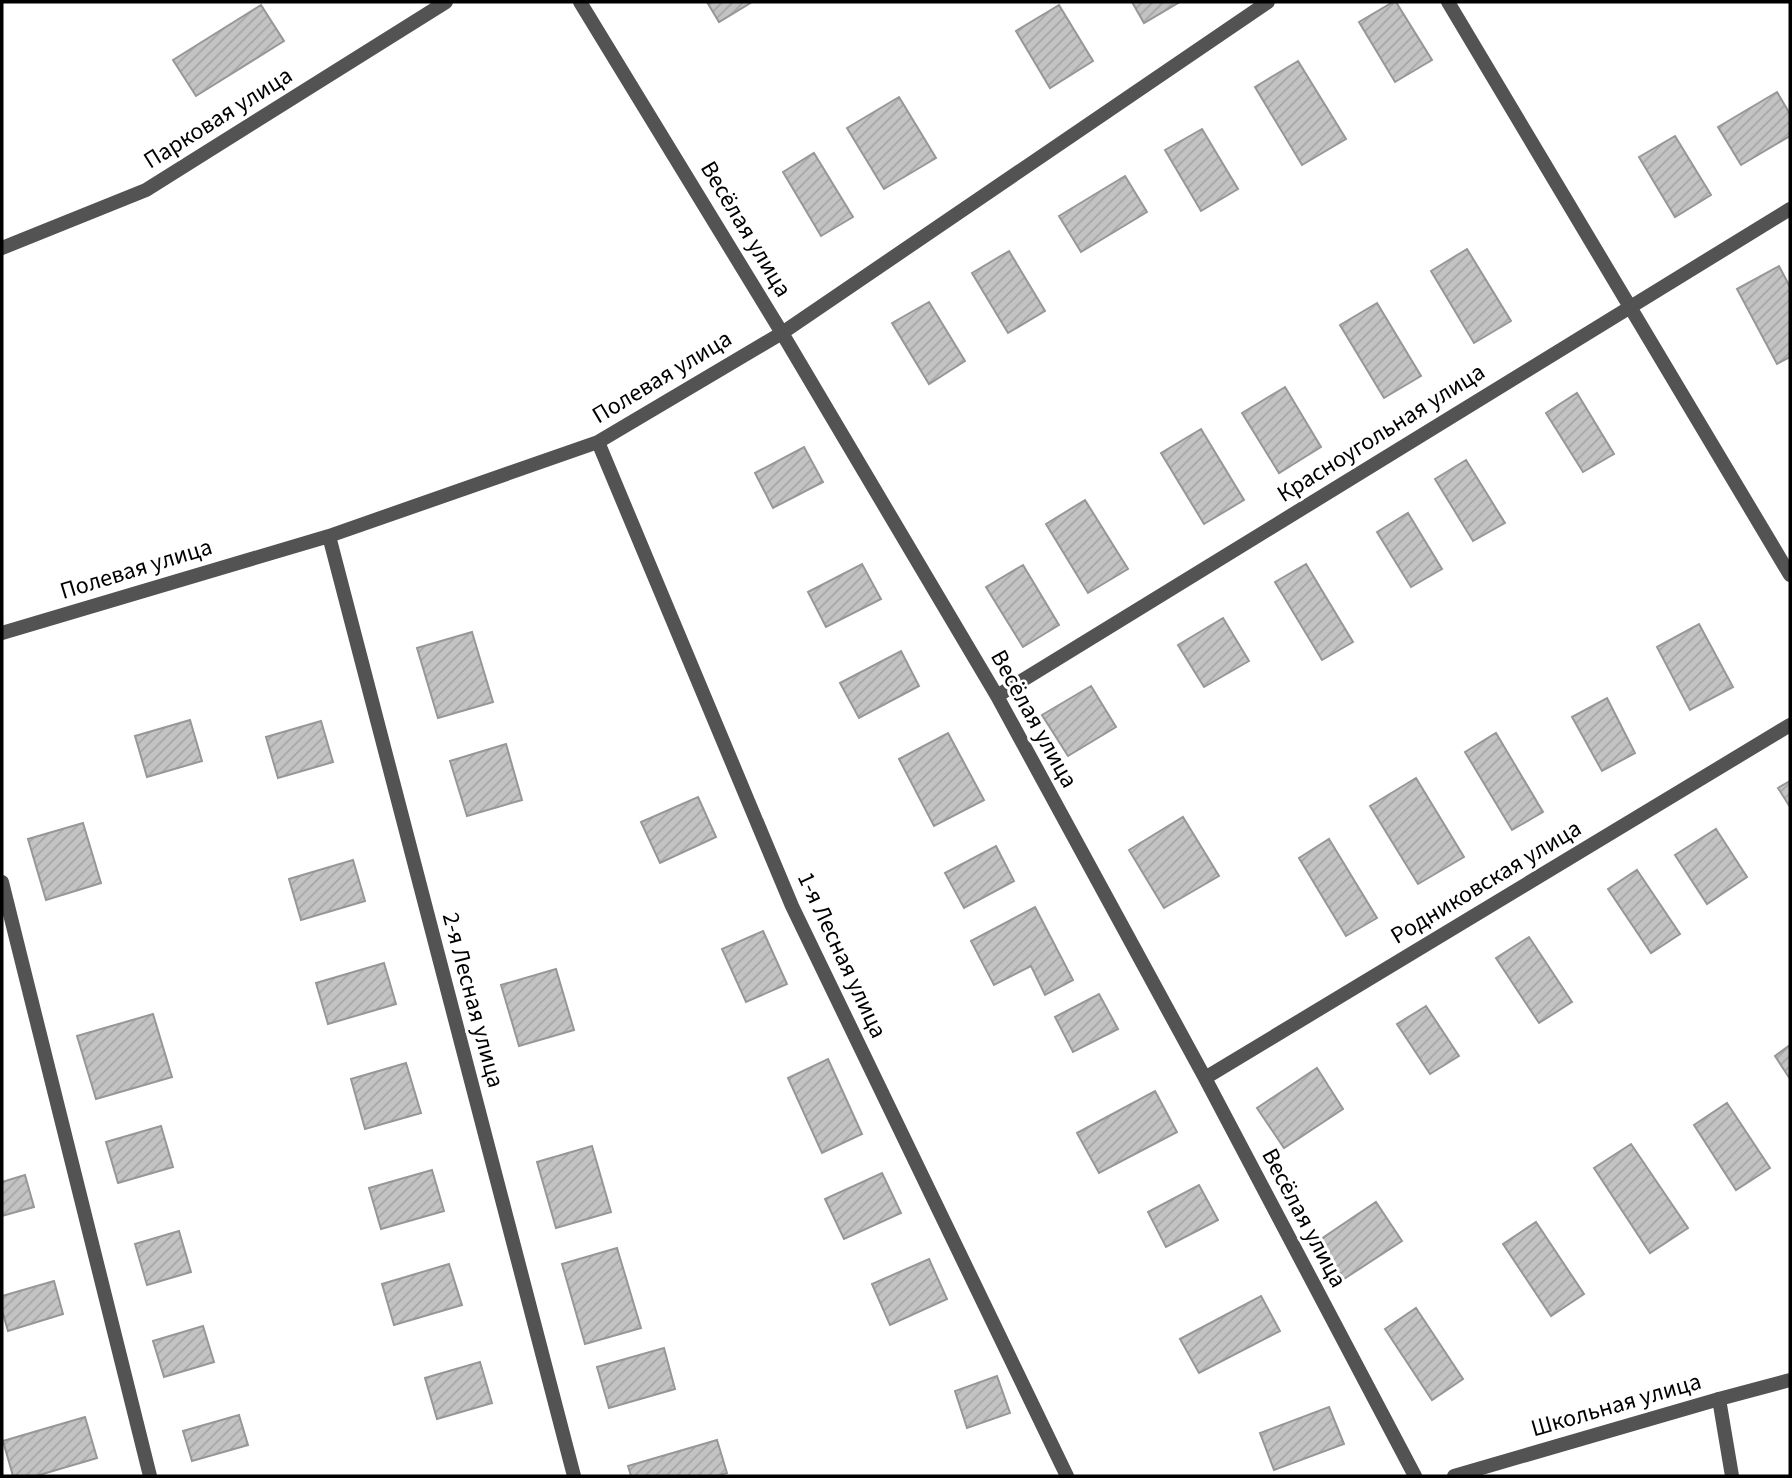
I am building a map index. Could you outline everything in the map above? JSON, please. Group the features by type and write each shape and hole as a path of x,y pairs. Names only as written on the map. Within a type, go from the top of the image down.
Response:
{"street":[{"name":"Парковая улица","path":"2,248 146,190 446,2"},
{"name":"Весёлая улица","path":"580,2 782,333 997,696 1205,1078 1415,1476"},
{"name":"Полевая улица","path":"2,633 329,536 598,442 782,333 1268,2"},
{"path":"1448,2 1790,575"},
{"name":"Красноугольная улица","path":"997,696 1790,209"},
{"name":"1-я Лесная улица","path":"598,442 792,906 1067,1476"},
{"name":"2-я Лесная улица","path":"329,536 573,1476"},
{"name":"Родниковская улица","path":"1205,1078 1790,725"},
{"path":"2,883 149,1476"},
{"name":"Школьная улица","path":"1454,1476 1790,1380"},
{"path":"1719,1399 1732,1476"}],"building":[{"path":"707,2 752,2 719,22"},
{"path":"1132,2 1177,2 1178,3 1144,23"},
{"path":"1396,2 1432,60 1395,82 1359,22"},
{"path":"261,5 284,41 196,96 173,60"},
{"path":"1059,5 1093,61 1050,88 1016,31"},
{"path":"1298,61 1346,139 1302,165 1255,87"},
{"path":"1777,92 1790,114 1790,136 1741,165 1718,127"},
{"path":"899,97 936,158 884,189 847,128"},
{"path":"1202,129 1238,189 1201,211 1165,150"},
{"path":"1675,136 1711,195 1675,217 1639,157"},
{"path":"814,153 853,217 821,236 783,172"},
{"path":"1125,176 1147,212 1081,252 1059,216"},
{"path":"1467,249 1511,321 1474,343 1431,271"},
{"path":"1009,251 1045,311 1008,333 972,273"},
{"path":"1779,266 1790,287 1790,357 1777,364 1737,289"},
{"path":"929,302 965,361 929,384 892,323"},
{"path":"1377,303 1421,376 1384,398 1340,325"},
{"path":"1285,387 1321,447 1279,473 1242,413"},
{"path":"1577,393 1614,454 1583,472 1546,413"},
{"path":"1201,429 1244,500 1204,524 1161,453"},
{"path":"804,447 823,482 773,508 755,473"},
{"path":"1466,460 1505,523 1473,541 1435,479"},
{"path":"1085,500 1128,569 1088,593 1046,524"},
{"path":"1408,513 1442,569 1411,587 1377,532"},
{"path":"862,564 881,599 826,627 808,592"},
{"path":"1306,564 1353,642 1322,660 1275,582"},
{"path":"1023,565 1059,625 1023,647 986,587"},
{"path":"1223,618 1249,661 1204,687 1178,645"},
{"path":"1699,624 1733,687 1690,710 1657,647"},
{"path":"472,632 493,702 438,718 417,648"},
{"path":"901,651 919,686 859,718 840,683"},
{"path":"1091,686 1116,727 1068,756 1042,715"},
{"path":"1607,698 1635,753 1602,771 1572,717"},
{"path":"190,720 202,761 147,777 135,736"},
{"path":"321,721 333,762 278,778 266,737"},
{"path":"948,733 984,800 934,826 899,759"},
{"path":"1496,733 1543,812 1512,830 1465,752"},
{"path":"506,744 522,800 467,816 450,761"},
{"path":"1416,778 1464,857 1418,884 1370,806"},
{"path":"1790,781 1790,807 1778,788"},
{"path":"698,797 716,837 660,863 641,822"},
{"path":"1183,817 1219,876 1164,908 1129,850"},
{"path":"83,823 101,883 46,900 28,839"},
{"path":"1716,829 1747,877 1707,904 1675,855"},
{"path":"1329,839 1377,918 1346,936 1299,858"},
{"path":"996,846 1014,881 964,908 945,873"},
{"path":"353,860 365,901 301,920 289,879"},
{"path":"1637,870 1680,934 1651,953 1608,889"},
{"path":"1035,907 1073,980 1045,995 1031,966 994,985 971,941"},
{"path":"763,931 787,984 746,1002 722,949"},
{"path":"1529,937 1572,1002 1539,1023 1496,958"},
{"path":"384,963 396,1004 328,1024 316,983"},
{"path":"556,969 574,1030 519,1046 501,985"},
{"path":"1099,994 1118,1029 1073,1052 1055,1017"},
{"path":"1426,1006 1459,1056 1430,1074 1397,1024"},
{"path":"153,1014 172,1077 96,1099 77,1036"},
{"path":"1790,1045 1790,1079 1775,1056"},
{"path":"828,1059 862,1134 822,1153 788,1078"},
{"path":"406,1063 421,1113 365,1129 351,1079"},
{"path":"1317,1068 1343,1109 1284,1148 1257,1108"},
{"path":"1155,1091 1177,1132 1099,1173 1077,1133"},
{"path":"1727,1103 1770,1168 1736,1190 1694,1125"},
{"path":"161,1126 173,1167 118,1183 106,1142"},
{"path":"1631,1144 1688,1228 1650,1253 1594,1168"},
{"path":"592,1146 611,1212 556,1228 537,1162"},
{"path":"432,1170 444,1211 381,1229 369,1188"},
{"path":"882,1173 901,1213 844,1239 825,1199"},
{"path":"25,1175 34,1207 2,1216 2,1182"},
{"path":"1199,1185 1218,1220 1166,1247 1148,1212"},
{"path":"1376,1202 1402,1241 1344,1279 1318,1241"},
{"path":"1536,1222 1584,1294 1551,1316 1503,1244"},
{"path":"179,1231 191,1272 147,1285 135,1244"},
{"path":"617,1248 641,1328 585,1344 562,1264"},
{"path":"929,1259 947,1299 890,1325 872,1284"},
{"path":"449,1264 462,1305 394,1325 382,1284"},
{"path":"54,1281 63,1314 8,1331 2,1310 2,1296"},
{"path":"1261,1296 1280,1331 1199,1373 1180,1339"},
{"path":"1416,1308 1463,1379 1432,1400 1385,1329"},
{"path":"203,1326 214,1362 164,1377 153,1341"},
{"path":"664,1348 675,1389 609,1408 597,1367"},
{"path":"480,1362 492,1403 437,1419 425,1378"},
{"path":"997,1376 1010,1413 967,1428 955,1391"},
{"path":"1329,1407 1344,1444 1274,1470 1260,1433"},
{"path":"239,1415 248,1445 192,1461 183,1431"},
{"path":"85,1417 97,1458 36,1476 13,1476 3,1441"},
{"path":"717,1440 727,1473 717,1476 631,1476 628,1466"}]}
